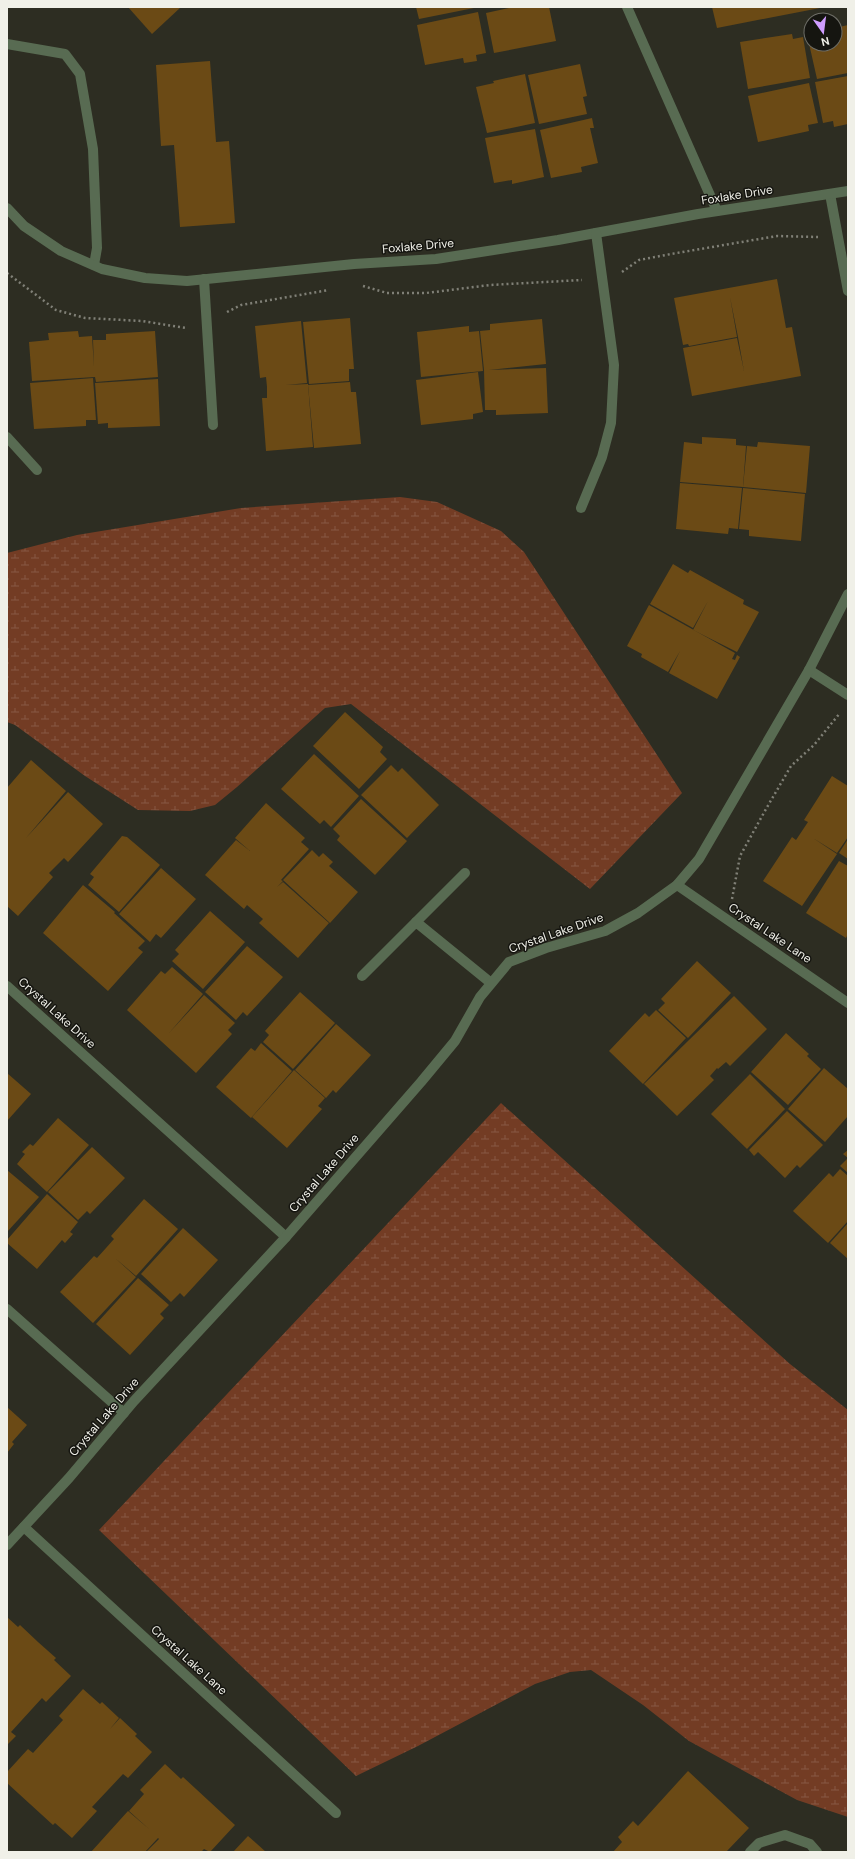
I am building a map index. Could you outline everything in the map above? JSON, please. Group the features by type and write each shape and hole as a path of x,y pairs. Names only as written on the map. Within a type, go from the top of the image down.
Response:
{"street":[{"path":"627,7 717,211"},
{"path":"7,44 65,54 80,74 93,149 97,248 94,265"},
{"name":"Foxlake Drive","path":"7,208 24,226 61,251 94,265 145,278 187,281 354,264 436,259 596,233 717,211 848,191"},
{"path":"830,194 848,291"},
{"path":"581,508 602,457 611,423 614,365 596,233"},
{"path":"204,279 213,425"},
{"path":"7,437 37,470"},
{"name":"Crystal Lake Drive","path":"7,1545 69,1478 124,1413 286,1237 422,1082 455,1040 480,997 509,962 546,948 605,931 638,913 677,885 699,859 809,670 848,594"},
{"path":"809,670 848,695"},
{"path":"362,976 465,873"},
{"name":"Crystal Lake Lane","path":"677,885 848,1003"},
{"path":"416,922 491,983"},
{"name":"Crystal Lake Drive","path":"7,986 286,1237"},
{"path":"7,1309 124,1413"},
{"name":"Crystal Lake Lane","path":"24,1527 336,1813"},
{"path":"750,1852 760,1843 785,1836 810,1844 817,1852"}],"path":[{"path":"359,284 387,293 426,292 490,285 583,280 619,274 640,260 770,237 839,238"},
{"path":"7,273 56,310 85,318 142,320 193,329 240,305 337,288"},
{"path":"719,914 732,899 740,856 773,796 791,766 814,745 842,708"}],"green space":[{"path":"400,497 437,502 501,531 524,552 682,793 590,889 351,704 325,708 215,805 190,811 138,810 85,776 15,725 7,722 7,553 77,535 241,508"},
{"path":"501,1103 790,1364 848,1410 848,1817 797,1800 689,1741 643,1705 591,1670 570,1672 535,1684 418,1746 356,1776 99,1530"}],"building":[{"path":"128,7 181,7 152,34"},
{"path":"416,7 474,7 474,8 419,19"},
{"path":"514,7 549,7 556,41 494,53 486,13"},
{"path":"712,7 820,7 820,8 717,28"},
{"path":"478,12 486,53 476,55 477,61 464,63 463,58 425,65 417,25"},
{"path":"848,25 848,73 817,79 811,52 843,52 843,26"},
{"path":"792,34 793,39 803,37 803,52 806,52 810,78 748,89 740,42"},
{"path":"210,61 216,142 229,141 235,223 180,227 174,145 161,146 156,65"},
{"path":"580,64 587,96 583,97 587,114 539,124 528,75"},
{"path":"525,74 535,123 487,133 476,87 494,83 493,81"},
{"path":"848,76 848,124 834,127 833,121 823,123 815,82"},
{"path":"809,83 818,123 808,125 809,131 758,142 748,96"},
{"path":"592,118 594,128 590,128 598,163 581,167 582,172 551,178 540,130"},
{"path":"535,129 544,177 512,184 512,180 494,183 485,138"},
{"path":"777,279 786,328 792,327 801,376 692,396 683,348 737,338 744,371 738,337 730,297 737,337 689,346 688,344 683,345 674,298"},
{"path":"350,318 354,369 349,369 349,381 309,384 303,322"},
{"path":"542,319 546,364 489,370 546,368 548,413 496,415 496,410 485,410 484,370 480,331 490,330 490,324"},
{"path":"301,321 307,383 286,385 308,384 313,447 266,451 262,398 267,398 267,387 266,377 260,378 255,326"},
{"path":"469,326 469,332 479,331 483,371 421,377 417,332"},
{"path":"78,331 79,337 92,336 94,367 93,340 106,340 106,334 155,331 158,377 96,382 95,377 32,381 29,342 49,340 48,333"},
{"path":"478,372 483,412 473,414 473,419 421,425 416,380"},
{"path":"93,378 96,420 86,420 86,426 34,429 30,383"},
{"path":"158,379 160,426 108,428 108,423 98,424 95,383"},
{"path":"350,382 351,392 356,392 361,444 314,448 308,385"},
{"path":"702,437 736,439 736,445 746,446 743,487 680,482 684,442 702,444"},
{"path":"758,442 810,446 806,493 743,487 747,446 757,447"},
{"path":"680,483 742,488 738,529 729,528 728,534 676,529"},
{"path":"743,488 805,494 801,541 749,536 749,530 739,529"},
{"path":"673,564 688,573 690,570 744,600 743,604 759,612 737,652 693,630 708,601 693,628 650,604"},
{"path":"649,605 735,653 732,659 735,660 737,655 740,657 717,699 669,673 680,651 668,672 641,657 642,654 627,646"},
{"path":"345,712 383,747 380,752 387,759 359,789 313,746"},
{"path":"314,754 359,796 331,827 324,820 320,824 281,789"},
{"path":"31,760 66,791 26,838 68,792 103,824 68,862 64,858 49,873 53,877 18,916 7,906 7,788"},
{"path":"391,765 398,772 402,768 439,805 407,838 361,795"},
{"path":"832,776 848,786 848,837 837,853 813,838 837,854 802,906 763,881 792,837 796,840 808,822 804,820"},
{"path":"361,799 407,841 375,875 337,840 340,836 333,829"},
{"path":"266,803 305,838 301,842 309,849 281,880 283,881 277,887 283,882 329,923 298,958 259,923 263,919 247,905 244,909 205,875 236,840 250,851 235,838"},
{"path":"122,836 127,837 160,865 119,912 88,885 94,877 90,874"},
{"path":"848,839 848,859 839,853"},
{"path":"312,850 319,857 323,853 333,862 329,866 358,892 330,923 283,880"},
{"path":"839,861 848,866 848,934 846,938 806,913"},
{"path":"161,868 196,899 161,938 156,934 150,942 119,914"},
{"path":"83,885 115,912 114,913 145,941 138,948 143,952 108,991 43,933"},
{"path":"210,911 245,942 203,989 172,961 179,954 175,950"},
{"path":"247,946 283,977 247,1016 243,1012 236,1020 205,992"},
{"path":"697,961 731,993 688,1038 658,1010 665,1003 661,999"},
{"path":"172,967 203,994 169,1033 204,995 235,1023 228,1030 232,1034 196,1073 127,1010 161,971 165,974"},
{"path":"300,992 335,1023 293,1069 263,1042 269,1035 265,1031"},
{"path":"734,996 767,1029 730,1066 726,1062 718,1069 717,1068 710,1076 714,1080 677,1116 644,1084"},
{"path":"656,1010 686,1038 643,1084 609,1051 645,1013 649,1017"},
{"path":"336,1024 371,1055 336,1093 333,1090 326,1098 295,1070"},
{"path":"786,1033 809,1054 807,1056 821,1069 788,1105 751,1072"},
{"path":"261,1043 292,1071 251,1118 216,1087 251,1048 255,1051"},
{"path":"824,1068 848,1089 848,1116 825,1142 788,1109"},
{"path":"294,1070 325,1098 318,1106 322,1109 287,1148 252,1117"},
{"path":"7,1073 31,1094 7,1121"},
{"path":"750,1074 785,1109 747,1149 711,1114"},
{"path":"787,1111 823,1145 800,1168 797,1165 785,1178 758,1152 754,1156 749,1150"},
{"path":"58,1118 89,1145 47,1192 17,1164 25,1154 22,1152 30,1144 33,1146"},
{"path":"92,1147 125,1178 90,1214 87,1211 78,1220 48,1192"},
{"path":"848,1150 848,1158 843,1154"},
{"path":"848,1158 848,1173 840,1166"},
{"path":"840,1169 848,1176 848,1221 828,1243 793,1211 829,1173 833,1177"},
{"path":"7,1170 39,1197 7,1232"},
{"path":"47,1194 78,1222 70,1232 73,1234 65,1243 62,1240 37,1269 7,1243 7,1240"},
{"path":"144,1199 178,1229 136,1276 115,1258 136,1277 93,1323 60,1292 94,1256 97,1258 114,1239 111,1236"},
{"path":"848,1223 848,1259 830,1243"},
{"path":"183,1228 218,1260 184,1297 180,1293 171,1302 141,1274"},
{"path":"138,1278 169,1305 160,1314 164,1318 130,1355 96,1324"},
{"path":"7,1407 27,1425 12,1442 14,1444 7,1453"},
{"path":"7,1617 18,1627 20,1625 56,1658 54,1660 71,1676 46,1702 42,1698 11,1732 16,1736 7,1745"},
{"path":"83,1689 100,1704 102,1702 119,1718 110,1729 120,1718 137,1734 135,1736 152,1752 128,1778 123,1774 92,1807 97,1811 72,1838 55,1823 53,1825 7,1783 7,1772 28,1749 33,1753 63,1720 59,1716"},
{"path":"165,1764 181,1779 183,1777 235,1825 210,1852 204,1849 201,1852 146,1852 159,1839 158,1838 145,1852 91,1852 128,1811 149,1829 129,1811 144,1794 140,1790"},
{"path":"688,1771 749,1828 726,1852 613,1852 622,1842 618,1837 633,1821 638,1826"},
{"path":"248,1836 266,1852 233,1852"}]}
